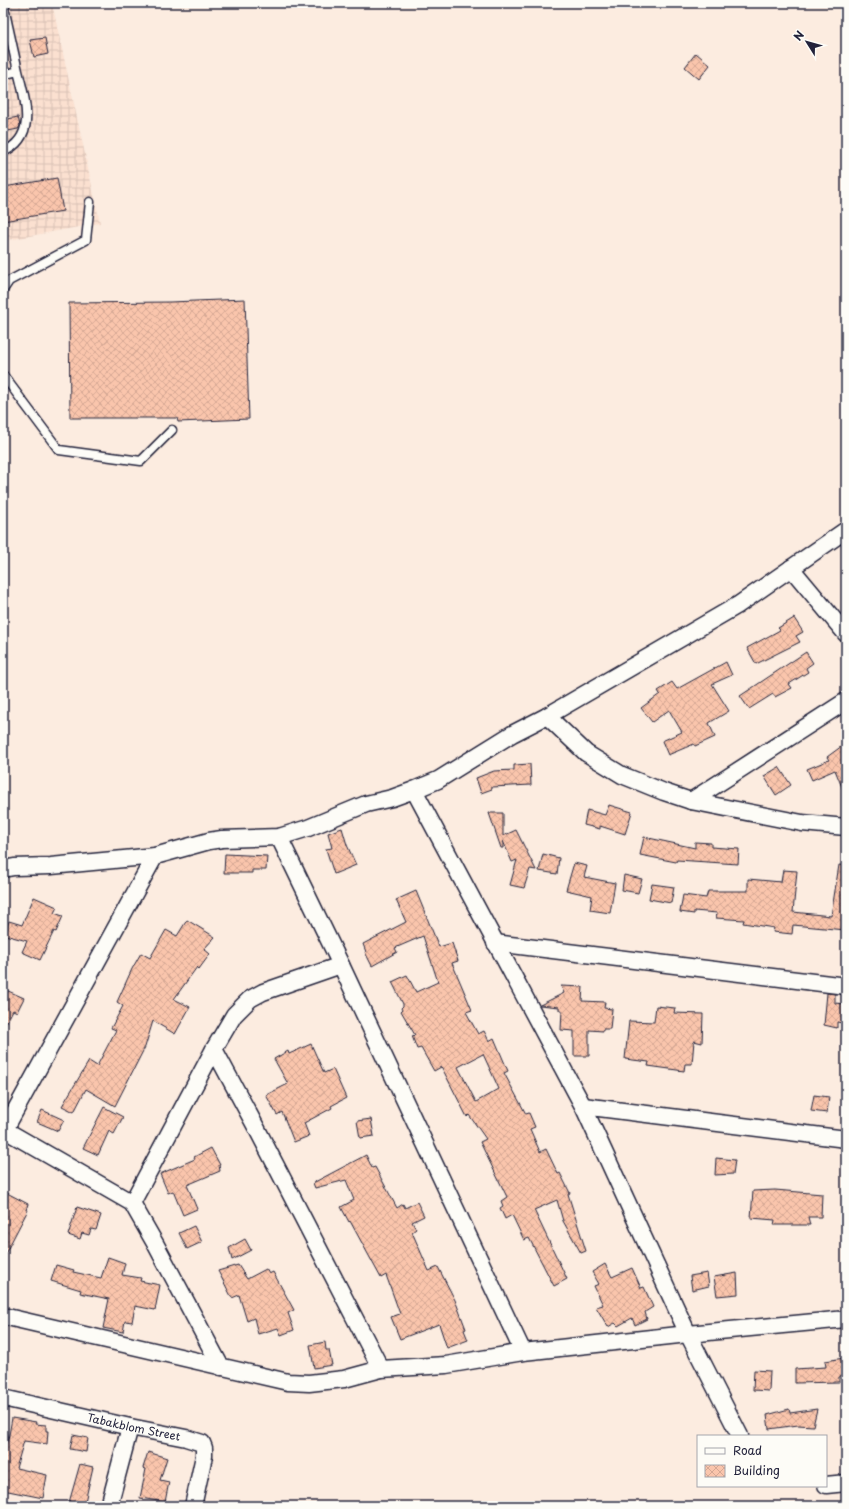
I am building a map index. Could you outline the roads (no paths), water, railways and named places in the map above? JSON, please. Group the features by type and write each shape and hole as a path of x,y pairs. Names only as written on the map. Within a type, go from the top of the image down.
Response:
{"street":[{"path":"3,870 14,867 50,866 155,856 222,839 279,836 308,828 366,804 392,798 414,790 438,780 512,734 547,716 738,605 846,530"},
{"path":"791,568 846,634"},
{"path":"691,801 846,701"},
{"path":"547,716 586,753 622,774 664,792 691,801 802,823 846,827"},
{"path":"414,790 583,1106 688,1334 739,1435"},
{"path":"279,836 523,1352"},
{"path":"155,856 4,1132 132,1203 221,1366"},
{"path":"495,943 846,986"},
{"path":"132,1203 214,1049 234,1015 250,1000 263,992 341,965"},
{"path":"214,1049 381,1369"},
{"path":"583,1106 846,1139"},
{"path":"3,1316 288,1382 309,1383 344,1379 381,1369 446,1365 523,1352 846,1319"},
{"name":"Tabakblom Street","path":"3,1398 130,1427 186,1438 202,1444 204,1448 204,1456 192,1506"},
{"path":"109,1506 130,1427"},
{"path":"827,1485 846,1483"}],"lane":[{"path":"3,3 24,92 27,123 24,133 17,143 3,152"},
{"path":"3,74 18,71"},
{"path":"3,290 10,281 86,240 90,202"},
{"path":"3,375 59,450 142,461 172,430"}]}
